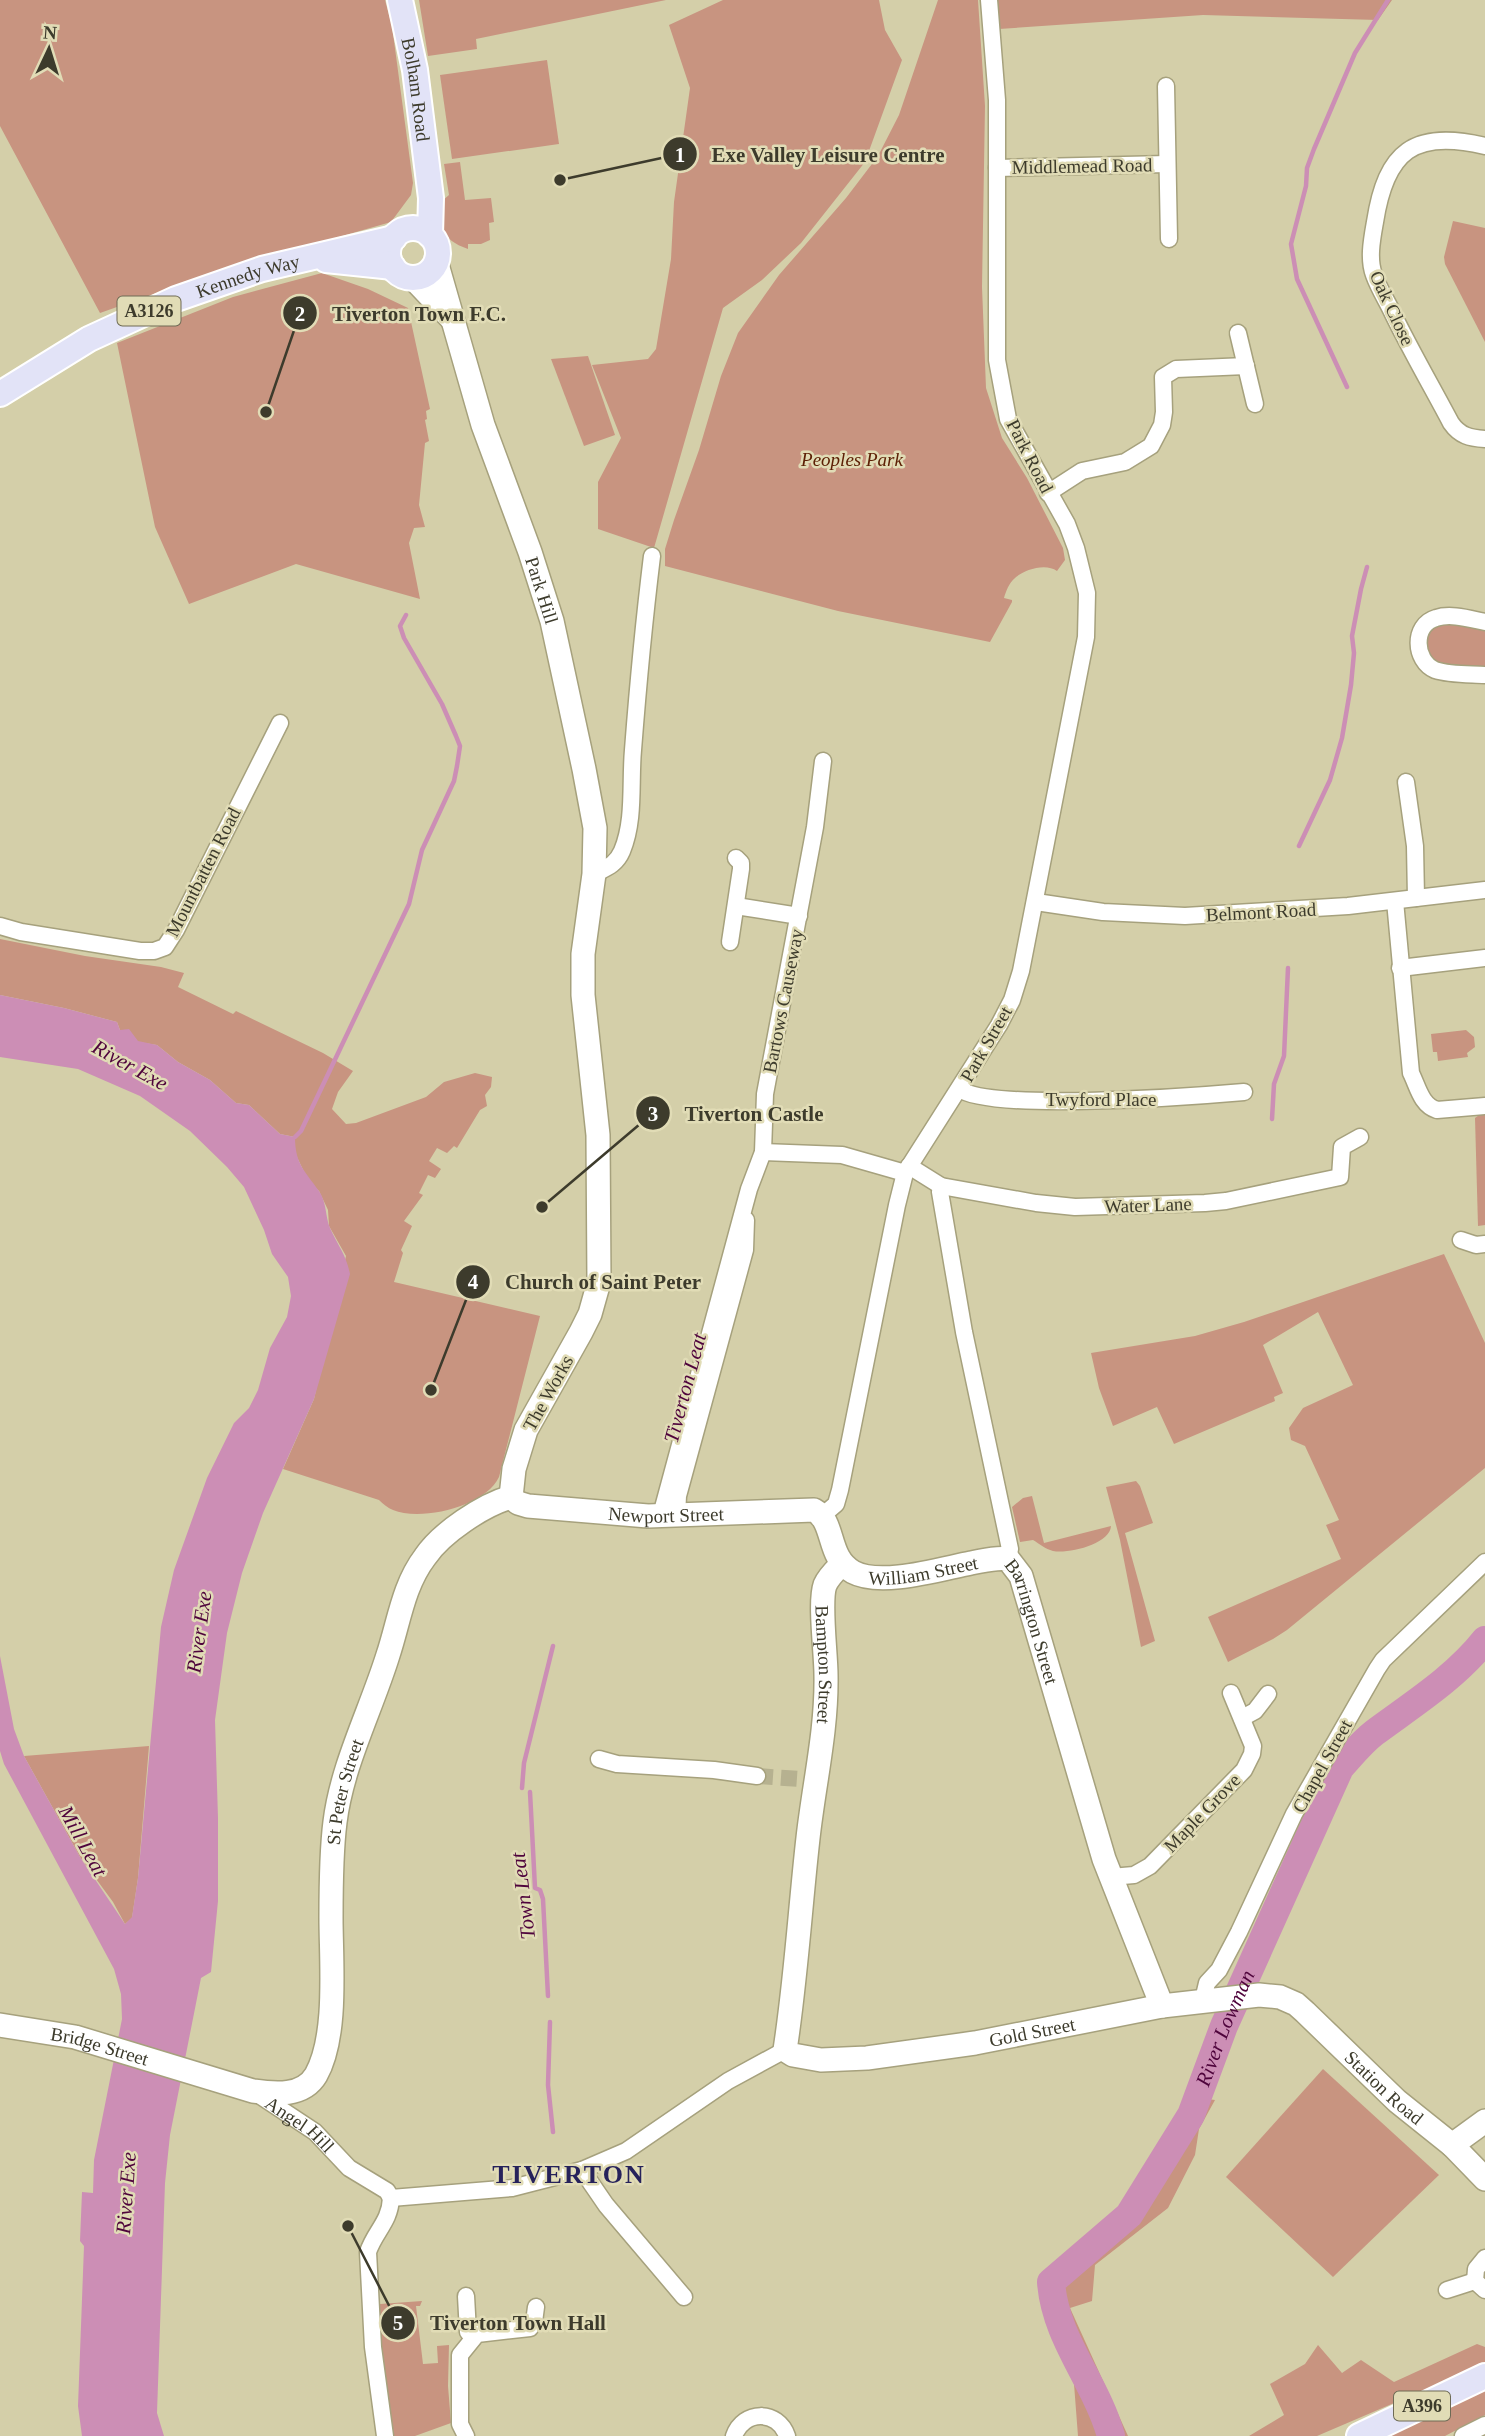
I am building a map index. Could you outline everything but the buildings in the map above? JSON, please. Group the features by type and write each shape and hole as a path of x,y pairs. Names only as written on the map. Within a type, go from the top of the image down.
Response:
{"main road":[{"name":"Bolham Road","path":"400,0 415,70 431,198 410,234"},
{"name":"Kennedy Way","path":"0,394 89,340 133,318 229,279 288,262 410,234"},
{"path":"410,234 437,246 436,261 427,273 403,272 388,252 410,234"},
{"name":"Kennedy Way","path":"312,258 403,272"},
{"name":"A396","path":"1359,2436 1485,2376"}],"street":[{"name":"Park Road","path":"989,0 997,100 997,360 1008,419 1067,524 1087,593 1088,617 1036,902"},
{"name":"Middlemead Road","path":"1166,86 1169,240"},
{"name":"Oak Close","path":"1485,146 1458,139 1432,140 1409,150 1401,157 1386,175 1382,186 1371,258 1378,285 1451,424 1469,438 1485,439"},
{"name":"Middlemead Road","path":"997,168 1167,164"},
{"name":"Park Hill","path":"436,261 483,425 530,552 552,621 595,828 594,874 583,954 583,995 597,1115 600,1266 596,1296 581,1332"},
{"name":"Park Hill","path":"403,272 451,318"},
{"path":"1238,333 1255,404"},
{"path":"1048,493 1082,471 1125,462 1151,446 1162,425 1163,377 1168,372 1176,369 1246,366"},
{"path":"594,874 613,865 622,852 630,817 638,678 652,556"},
{"path":"1485,622 1448,616 1436,617 1427,622 1420,632 1418,644 1420,656 1425,663 1437,670 1485,675"},
{"name":"Mountbatten Road","path":"0,926 21,932 140,951 154,951 165,947 280,723"},
{"name":"Bartows Causeway","path":"669,1515 678,1496 745,1250 745,1210 749,1189 763,1152 765,1094 799,916 823,761"},
{"path":"1406,782 1415,846 1416,898"},
{"path":"730,942 741,869 741,863 736,858"},
{"name":"Belmont Road","path":"1036,902 1103,912 1185,916 1348,906 1485,890"},
{"path":"1395,901 1411,1073 1430,1108 1443,1110 1485,1107"},
{"name":"Park Street","path":"907,1170 960,1089 1012,1000 1036,902"},
{"path":"736,906 799,916"},
{"path":"1400,968 1485,958"},
{"name":"Twyford Place","path":"960,1089 967,1095 1019,1100 1158,1100 1244,1092"},
{"name":"Water Lane","path":"763,1152 842,1156 907,1170 942,1186 1035,1203 1075,1207 1226,1201 1340,1177 1342,1147 1360,1137"},
{"path":"842,1564 837,1558 822,1516 836,1504 840,1490 897,1205 907,1170"},
{"name":"Barrington Street","path":"942,1186 940,1192 964,1332 991,1471 1010,1549 1009,1559 1021,1576 1111,1877 1162,2006"},
{"path":"1461,1240 1476,1245 1485,1244"},
{"name":"The Works","path":"511,1497 514,1469 526,1430 581,1332"},
{"name":"Newport Street","path":"511,1497 528,1506 648,1517 807,1509 822,1516"},
{"name":"St Peter Street","path":"253,2091 274,2094 302,2089 315,2076 321,2063 329,2022 335,1821 346,1776 389,1654 407,1588 425,1556 436,1543 500,1500 511,1497"},
{"name":"William Street","path":"842,1564 864,1577 923,1573 992,1559 1009,1559"},
{"name":"Chapel Street","path":"1213,1999 1207,1983 1219,1970 1294,1814 1377,1669 1383,1660 1485,1562"},
{"name":"Bampton Street","path":"785,2050 793,1997 808,1838 808,1781 826,1676 822,1602 828,1579 842,1564"},
{"name":"Maple Grove","path":"1111,1877 1134,1875 1150,1866 1244,1770 1253,1746 1231,1693"},
{"path":"1242,1718 1255,1712 1268,1694"},
{"path":"599,1759 757,1776"},
{"name":"Gold Street","path":"785,2050 793,2055 821,2060 867,2058 975,2043 1162,2006 1213,1999 1269,1996"},
{"name":"Station Road","path":"1269,1996 1296,2004 1397,2101 1452,2145 1485,2179"},
{"name":"Bridge Street","path":"0,2025 75,2036 196,2072"},
{"path":"385,2436 373,2347 368,2252 372,2241 388,2218 391,2198 512,2188 582,2171 626,2151 728,2081 785,2050"},
{"name":"Angel Hill","path":"196,2072 253,2091 315,2132 349,2168 387,2192 391,2198"},
{"path":"1452,2145 1485,2120"},
{"path":"582,2171 606,2205 684,2297"},
{"path":"1447,2290 1480,2286 1476,2269 1485,2258"},
{"path":"466,2297 468,2332 473,2338"},
{"path":"466,2436 460,2424 460,2355 477,2334 530,2328 534,2322 536,2307"},
{"path":"734,2436 741,2424 755,2416 777,2420 788,2435"},
{"path":"1463,2436 1485,2425"}],"green space":[{"path":"0,0 385,0 392,26 413,183 411,195 391,222 213,273 100,313 0,126"},
{"path":"419,0 666,0 476,39 477,49 428,56"},
{"path":"723,0 879,0 885,30 902,60 865,162 801,243 762,280 723,308 654,548 598,529 598,482 621,438 592,365 648,359 656,349 671,259 674,202 690,88 669,25"},
{"name":"Peoples Park","path":"938,0 978,0 985,106 982,287 986,388 1002,438 1027,478 1063,548 1065,560 1057,571 1047,567 1036,568 1013,580 1004,598 1012,602 990,642 838,611 665,566 665,549 674,520 721,376 738,333 779,275 846,198 878,156 899,115"},
{"path":"998,0 1392,0 1378,20 1203,15 999,29"},
{"path":"547,60 559,144 452,159 440,75"},
{"path":"460,162 465,200 491,198 494,222 489,223 490,240 481,244 468,244 468,249 452,241 442,225 442,201 449,195 444,164"},
{"path":"1453,221 1485,228 1485,342 1445,264 1444,257"},
{"path":"322,273 368,289 408,308 430,409 426,411 429,441 425,443 419,505 425,527 414,528 409,543 420,599 296,564 189,604 155,527 117,343 233,297"},
{"path":"588,356 615,435 584,446 551,359"},
{"path":"1445,621 1485,629 1485,669 1451,668 1431,659 1424,643 1426,633 1431,627"},
{"path":"0,939 184,973 178,987 233,1014 236,1011 323,1053 353,1071 338,1092 332,1109 346,1124 356,1123 426,1097 444,1082 475,1073 492,1077 491,1087 485,1095 487,1106 480,1110 457,1148 454,1146 447,1153 437,1148 429,1161 441,1169 435,1178 428,1175 419,1193 423,1195 404,1221 412,1226 401,1250 403,1253 394,1282 540,1316 499,1477 492,1487 481,1496 452,1509 420,1514 405,1513 391,1509 379,1500 283,1469 314,1399 346,1256 329,1226 328,1210 319,1191 308,1180 295,1153 295,1137 280,1134 249,1105 236,1103 210,1080 178,1062 157,1045 138,1042 129,1030 120,1030 117,1022 0,995"},
{"path":"1466,1030 1474,1037 1475,1047 1467,1053 1468,1057 1438,1061 1437,1052 1433,1052 1431,1034"},
{"path":"1485,1113 1485,1225 1478,1226 1475,1118"},
{"path":"1444,1254 1485,1343 1485,1468 1287,1630 1228,1662 1208,1617 1341,1559 1326,1525 1339,1520 1305,1446 1291,1440 1289,1428 1303,1408 1353,1385 1318,1312 1263,1345 1283,1393 1274,1397 1275,1401 1174,1444 1157,1407 1113,1426 1099,1388 1091,1353 1195,1336"},
{"path":"1136,1481 1153,1523 1125,1533 1155,1641 1141,1647 1120,1540 1106,1487"},
{"path":"1032,1496 1044,1543 1111,1526 1109,1532 1096,1543 1069,1551 1053,1551 1033,1540 1020,1542 1012,1507 1023,1498"},
{"path":"149,1746 138,1878 132,1918 125,1924 113,1902 80,1857 24,1756"},
{"path":"1323,2069 1439,2175 1333,2277 1226,2177"},
{"path":"1191,2097 1215,2100 1199,2129 1195,2155 1168,2208 1095,2265 1092,2301 1070,2308 1128,2436 1078,2436 1074,2384 1038,2289 1111,2230 1158,2157"},
{"path":"379,2298 380,2304 422,2301 420,2306 416,2306 423,2364 438,2363 437,2346 449,2345 451,2423 415,2436 390,2436 373,2305"},
{"path":"1477,2344 1485,2347 1485,2364 1317,2436 1249,2436 1284,2415 1270,2384 1305,2364 1318,2345 1342,2373 1361,2360 1394,2382"},
{"path":"1485,2385 1485,2415 1445,2436 1373,2436"}],"water":[{"name":"River Exe","path":"0,995 117,1022 120,1030 129,1029 138,1041 157,1045 178,1062 210,1080 236,1103 249,1105 280,1134 295,1137 299,1161 322,1196 330,1228 350,1274 314,1399 263,1513 242,1573 227,1633 215,1720 218,1901 211,1972 201,1978 170,2135 165,2183 157,2413 164,2436 82,2436 78,2406 84,2246 80,2241 82,2192 93,2193 94,2160 122,2019 121,1994 114,1969 4,1764 0,1751 0,1656 14,1729 24,1756 80,1857 125,1924 132,1917 138,1878 161,1627 174,1570 207,1478 234,1423 249,1408 258,1390 270,1348 287,1317 291,1296 288,1277 272,1254 244,1187 227,1167 190,1131 140,1096 78,1069 0,1057"}],"waterway":[{"path":"1347,387 1297,279 1291,244 1306,186 1307,168 1314,149 1355,53 1388,0"},
{"path":"1299,846 1330,780 1342,738 1351,685 1354,653 1352,636 1367,567"},
{"path":"295,1137 301,1131 409,904 422,850 454,781 460,746 442,704 404,638 400,626 406,615"},
{"path":"1272,1119 1274,1084 1284,1056 1288,968"},
{"name":"River Lowman","path":"1111,2436 1096,2397 1060,2323 1051,2282 1129,2215 1191,2115 1224,2026 1340,1768 1369,1737 1447,1678 1485,1640"},
{"name":"Town Leat","path":"522,1788 524,1763 553,1646"},
{"name":"Town Leat","path":"530,1792 535,1888 540,1890 543,1899 548,1996"},
{"name":"Town Leat","path":"550,2022 548,2085 553,2132"}],"tunnel":[{"path":"757,1776 800,1779"}],"place":[{"name":"Exe Valley Leisure Centre","path":"560,180"},
{"name":"Tiverton Town F.C.","path":"266,412"},
{"name":"Tiverton Castle","path":"542,1207"},
{"name":"Church of Saint Peter","path":"431,1390"},
{"name":"Tiverton Town Hall","path":"348,2226"}],"district":[{"name":"TIVERTON","path":"569,2174"}],"water label":[{"name":"Tiverton Leat","path":"685,1388"},
{"name":"Mill Leat","path":"83,1841"}]}
